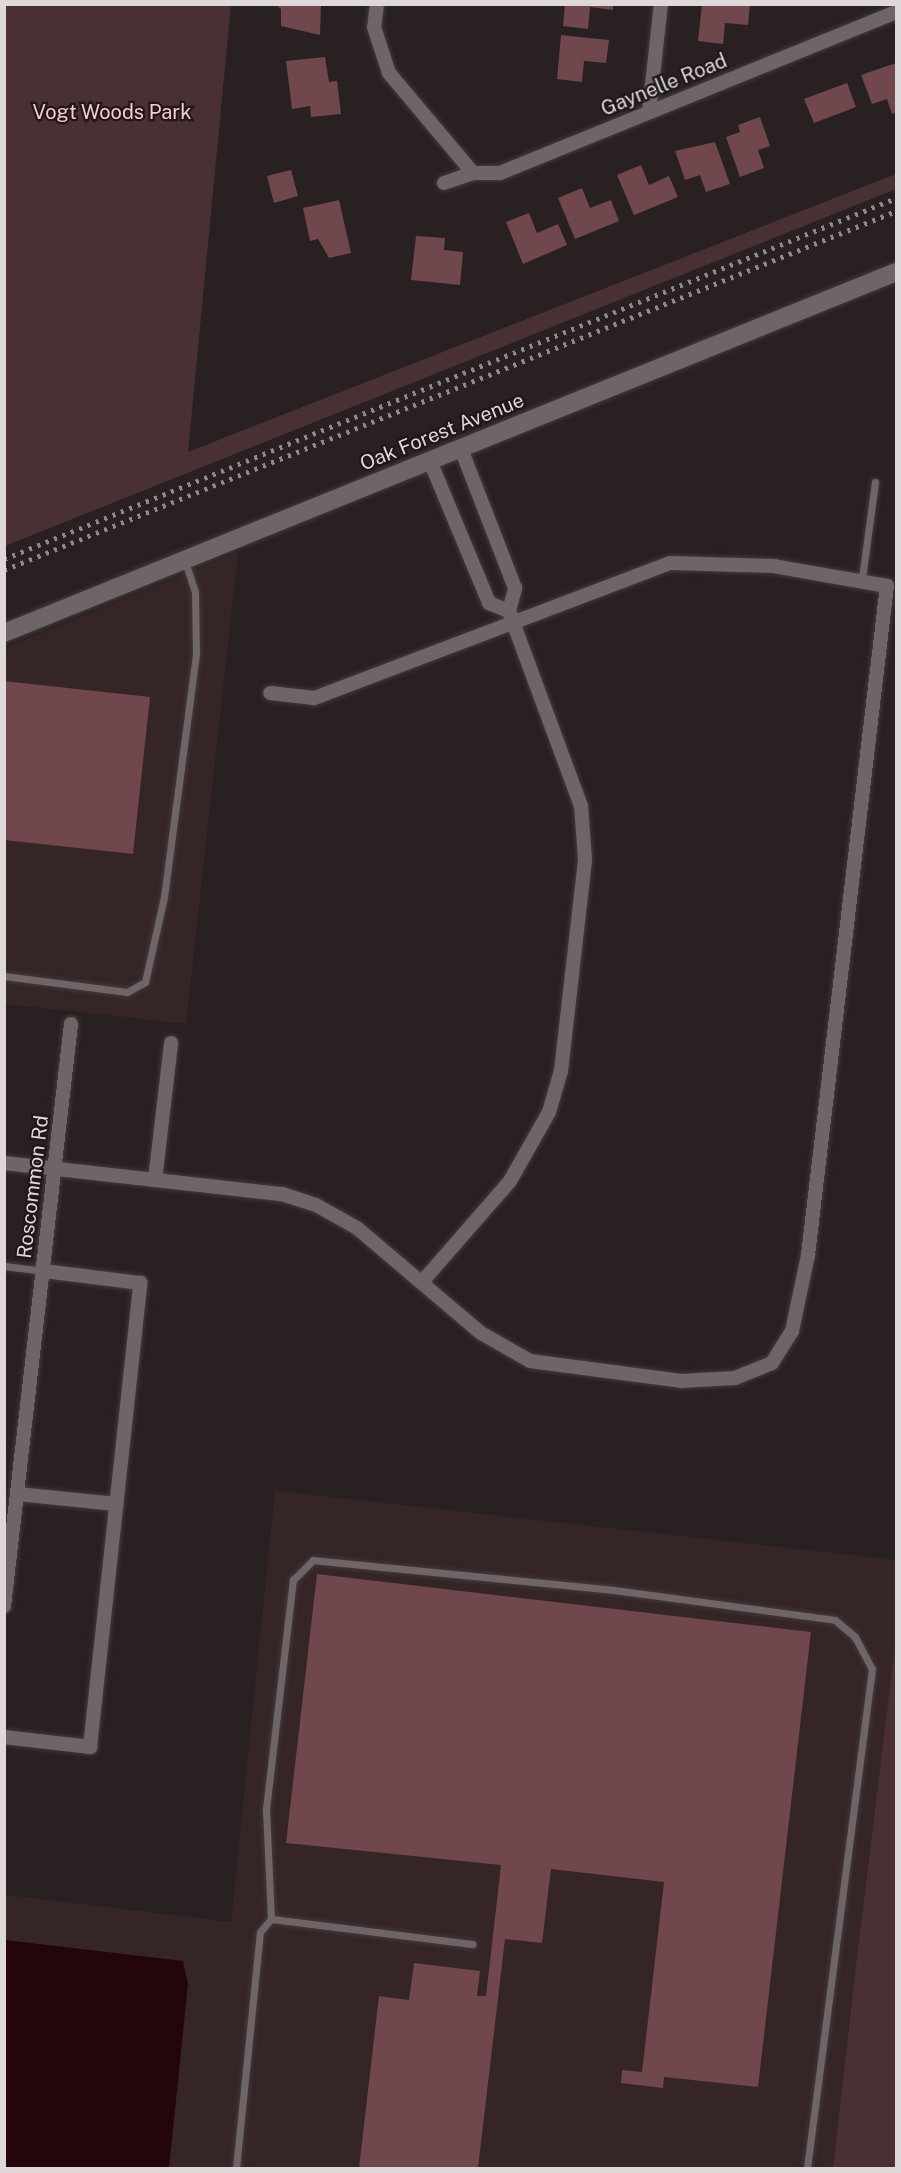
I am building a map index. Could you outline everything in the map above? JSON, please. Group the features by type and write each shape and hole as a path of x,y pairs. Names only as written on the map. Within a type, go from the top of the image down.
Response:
{"street":[{"path":"377,4 374,27 389,73 473,173"},
{"path":"649,112 661,4"},
{"name":"Gaynelle Road","path":"444,183 473,173 500,173 897,12"},
{"name":"Oak Forest Avenue","path":"4,633 897,272"},
{"path":"422,1282 526,1157 549,1112 561,1071 585,859 581,806 511,616 515,588 461,449"},
{"path":"430,461 489,603 511,616"},
{"path":"4,1163 282,1194 316,1205 357,1228 481,1333 530,1361 594,1372 681,1381 735,1378 772,1363 792,1331 808,1255 887,585 862,578 709,560 670,563 511,616 314,698 270,693"},
{"name":"Roscommon Rd","path":"4,1606 11,1493 43,1271 71,1024"},
{"path":"155,1180 171,1043"},
{"path":"4,1737 90,1747 140,1283 43,1271"},
{"path":"11,1493 116,1504"}],"lane":[{"path":"862,578 875,482"},
{"path":"4,976 127,993 145,982 164,897 196,655 195,592 185,560"},
{"path":"4,1266 43,1271"},
{"path":"236,2169 260,1932 271,1919 266,1809 293,1580 313,1560 614,1590 835,1620 855,1637 872,1670 807,2169"},
{"path":"271,1919 472,1944"}],"shaded area":[{"path":"238,552 186,1024 5,1004 5,648"},
{"path":"275,1491 896,1560 896,1644 835,2168 5,2168 5,1895 231,1922"},
{"path":"5,1940 183,1961 188,1984 169,2168 5,2168"}],"green space":[{"name":"Vogt Woods Park","path":"5,4 231,5 188,452 896,174 896,189 5,546"},
{"path":"896,1639 896,2168 833,2168 857,1958"}],"building":[{"path":"275,4 321,4 320,35 281,26 281,9"},
{"path":"565,4 613,4 613,10 590,7 588,29 563,26"},
{"path":"702,4 750,4 748,25 725,23 723,44 698,41"},
{"path":"561,35 609,40 606,63 584,61 582,82 557,79"},
{"path":"325,57 329,82 337,81 341,114 311,117 310,106 292,109 286,61"},
{"path":"896,63 896,113 892,114 887,99 872,104 861,75"},
{"path":"847,83 856,107 814,123 804,99"},
{"path":"760,117 770,146 758,150 764,168 740,177 726,137 740,132 738,125"},
{"path":"715,142 730,184 706,192 700,175 685,180 675,151"},
{"path":"641,165 649,185 669,176 678,197 634,215 617,175"},
{"path":"291,170 298,196 274,203 267,176"},
{"path":"582,188 590,208 611,200 619,221 575,239 558,198"},
{"path":"339,200 351,253 329,258 318,239 310,241 303,208"},
{"path":"529,213 537,233 558,224 567,245 523,264 506,222"},
{"path":"416,236 445,238 444,250 463,252 460,285 411,280"},
{"path":"4,681 150,697 133,854 4,840"},
{"path":"317,1574 811,1632 758,2087 664,2077 663,2088 621,2083 622,2070 642,2072 664,1882 551,1869 542,1943 505,1939 478,2168 359,2168 379,1996 409,2000 414,1963 480,1971 477,1996 486,1996 501,1865 286,1843"}],"railway":[{"path":"4,559 896,198"},
{"path":"4,570 896,211"}]}
